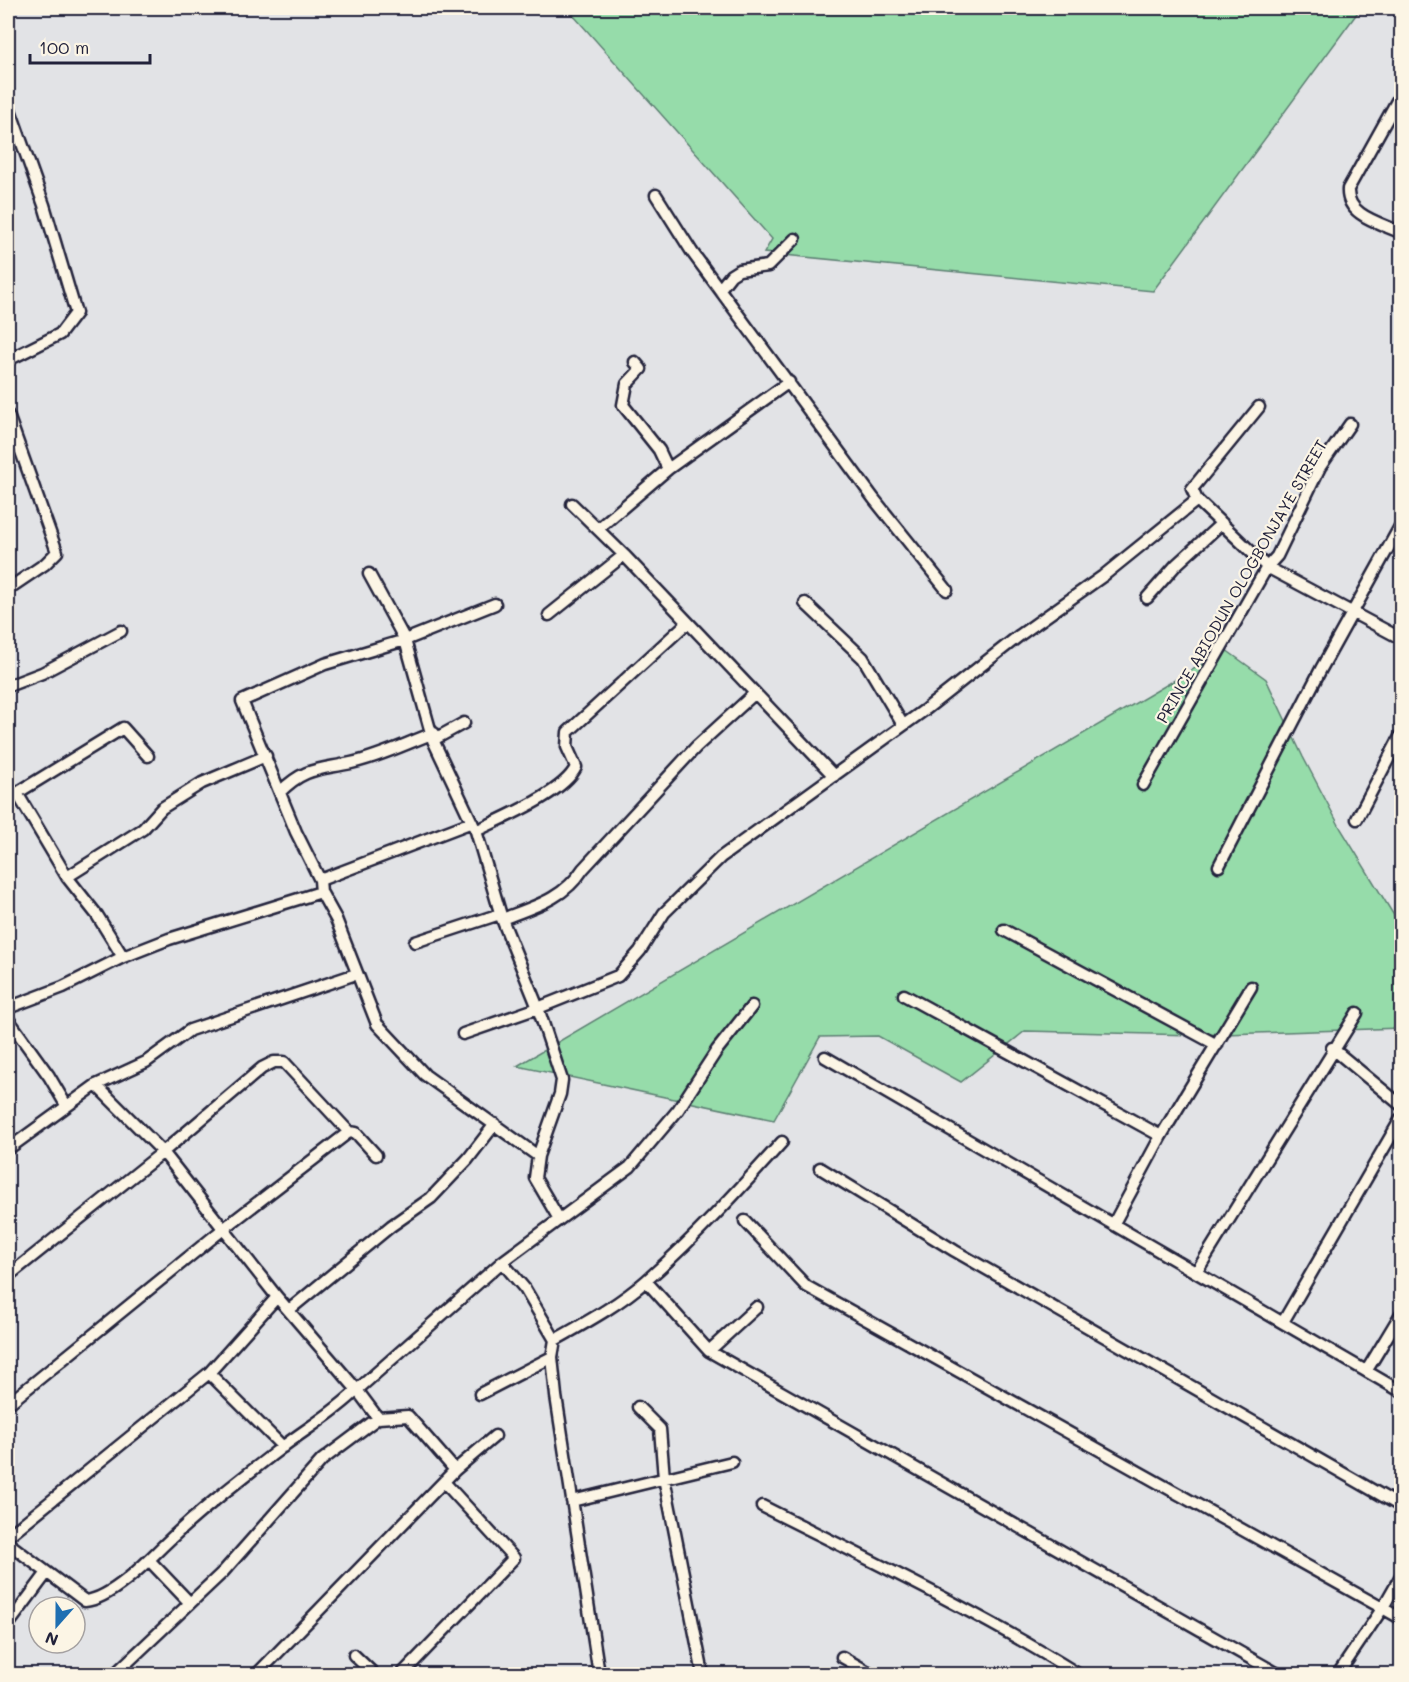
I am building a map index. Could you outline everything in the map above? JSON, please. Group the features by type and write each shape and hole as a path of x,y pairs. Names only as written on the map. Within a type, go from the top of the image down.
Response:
{"street":[{"path":"1401,92 1348,189 1347,199 1354,210 1401,233"},
{"path":"8,104 44,205 76,313 60,334 8,360"},
{"path":"656,195 720,289 874,499 946,590"},
{"path":"720,289 731,275 739,270 768,266 795,239"},
{"path":"635,362 641,369 627,384 623,405 659,450 668,469"},
{"path":"599,528 668,469 789,382"},
{"path":"1259,407 1192,489 1197,500 1267,567 1401,639"},
{"path":"8,416 57,552 45,564 8,589"},
{"name":"PRINCE ABIODUN OLOGBONJAYE STREET","path":"1143,785 1267,567 1277,556 1320,467 1350,424"},
{"path":"463,1034 538,1008 618,976 640,951 664,913 721,857 834,776 1102,576 1197,500"},
{"path":"572,504 599,528 834,776"},
{"path":"1147,598 1176,565 1222,523"},
{"path":"1219,866 1321,669 1401,523"},
{"path":"549,615 624,555"},
{"path":"369,574 405,640 434,736 474,826 501,917 538,1008 562,1087 538,1156 536,1184 559,1219"},
{"path":"805,603 863,658 903,725"},
{"path":"495,604 405,640 325,664 242,701 296,832 320,880 321,892 336,920 377,1024 425,1075 538,1156"},
{"path":"320,880 535,803 572,775 576,767 567,747 568,732 687,623"},
{"path":"8,686 42,673 121,631"},
{"path":"415,942 556,898 575,882 583,869 696,747 754,694"},
{"path":"280,792 293,779 309,771 351,763 434,736 464,723"},
{"path":"123,957 97,915 67,877 12,795 123,728 148,756"},
{"path":"1357,819 1401,734"},
{"path":"67,877 143,829 162,808 202,783 266,756"},
{"path":"8,1008 63,987 123,957 169,939 321,892"},
{"path":"1004,930 1217,1045"},
{"path":"8,1149 96,1085 146,1062 189,1030 356,975"},
{"path":"1113,1223 1161,1136 1251,987"},
{"path":"904,995 1161,1136"},
{"path":"8,1543 46,1574 85,1601 94,1600 149,1560 181,1530 283,1447 337,1410 502,1262 630,1167 678,1110 717,1050 752,1006"},
{"path":"1197,1271 1332,1048 1357,1012"},
{"path":"8,1019 49,1076 66,1105"},
{"path":"1332,1048 1401,1106"},
{"path":"825,1057 1197,1271 1401,1392"},
{"path":"8,1276 163,1152 262,1068 274,1062 284,1062 349,1132"},
{"path":"96,1085 163,1152 212,1213 222,1230 378,1418"},
{"path":"1283,1322 1401,1117"},
{"path":"289,1310 391,1226 431,1198 468,1159 495,1124"},
{"path":"8,1404 222,1230 349,1132 356,1132 376,1155"},
{"path":"555,1340 598,1316 646,1281 728,1201 782,1143"},
{"path":"820,1168 956,1251 1401,1507"},
{"path":"745,1221 806,1286 1401,1619"},
{"path":"502,1262 525,1289 555,1340 552,1357 599,1674"},
{"path":"646,1281 709,1351 1278,1674"},
{"path":"8,1536 209,1373 277,1298"},
{"path":"709,1351 757,1307"},
{"path":"1367,1370 1401,1312"},
{"path":"480,1394 552,1357"},
{"path":"209,1373 283,1447"},
{"path":"638,1407 660,1429 664,1478 704,1674"},
{"path":"115,1674 223,1572 322,1460 378,1418 408,1416 456,1470"},
{"path":"258,1674 444,1482 495,1436"},
{"path":"572,1501 732,1462"},
{"path":"402,1674 514,1558 444,1482"},
{"path":"762,1506 956,1604 1029,1643 1078,1674"},
{"path":"149,1560 189,1602"},
{"path":"8,1625 46,1574"},
{"path":"1338,1674 1382,1609 1401,1574"},
{"path":"354,1655 374,1674"},
{"path":"842,1657 872,1674"}],"green space":[{"path":"571,8 1355,8 1358,12 1153,291 764,253 772,239 573,15"},
{"path":"1226,650 1266,679 1341,829 1401,927 1401,1028 1194,1035 1025,1031 961,1082 878,1036 820,1037 774,1120 517,1066"}]}
